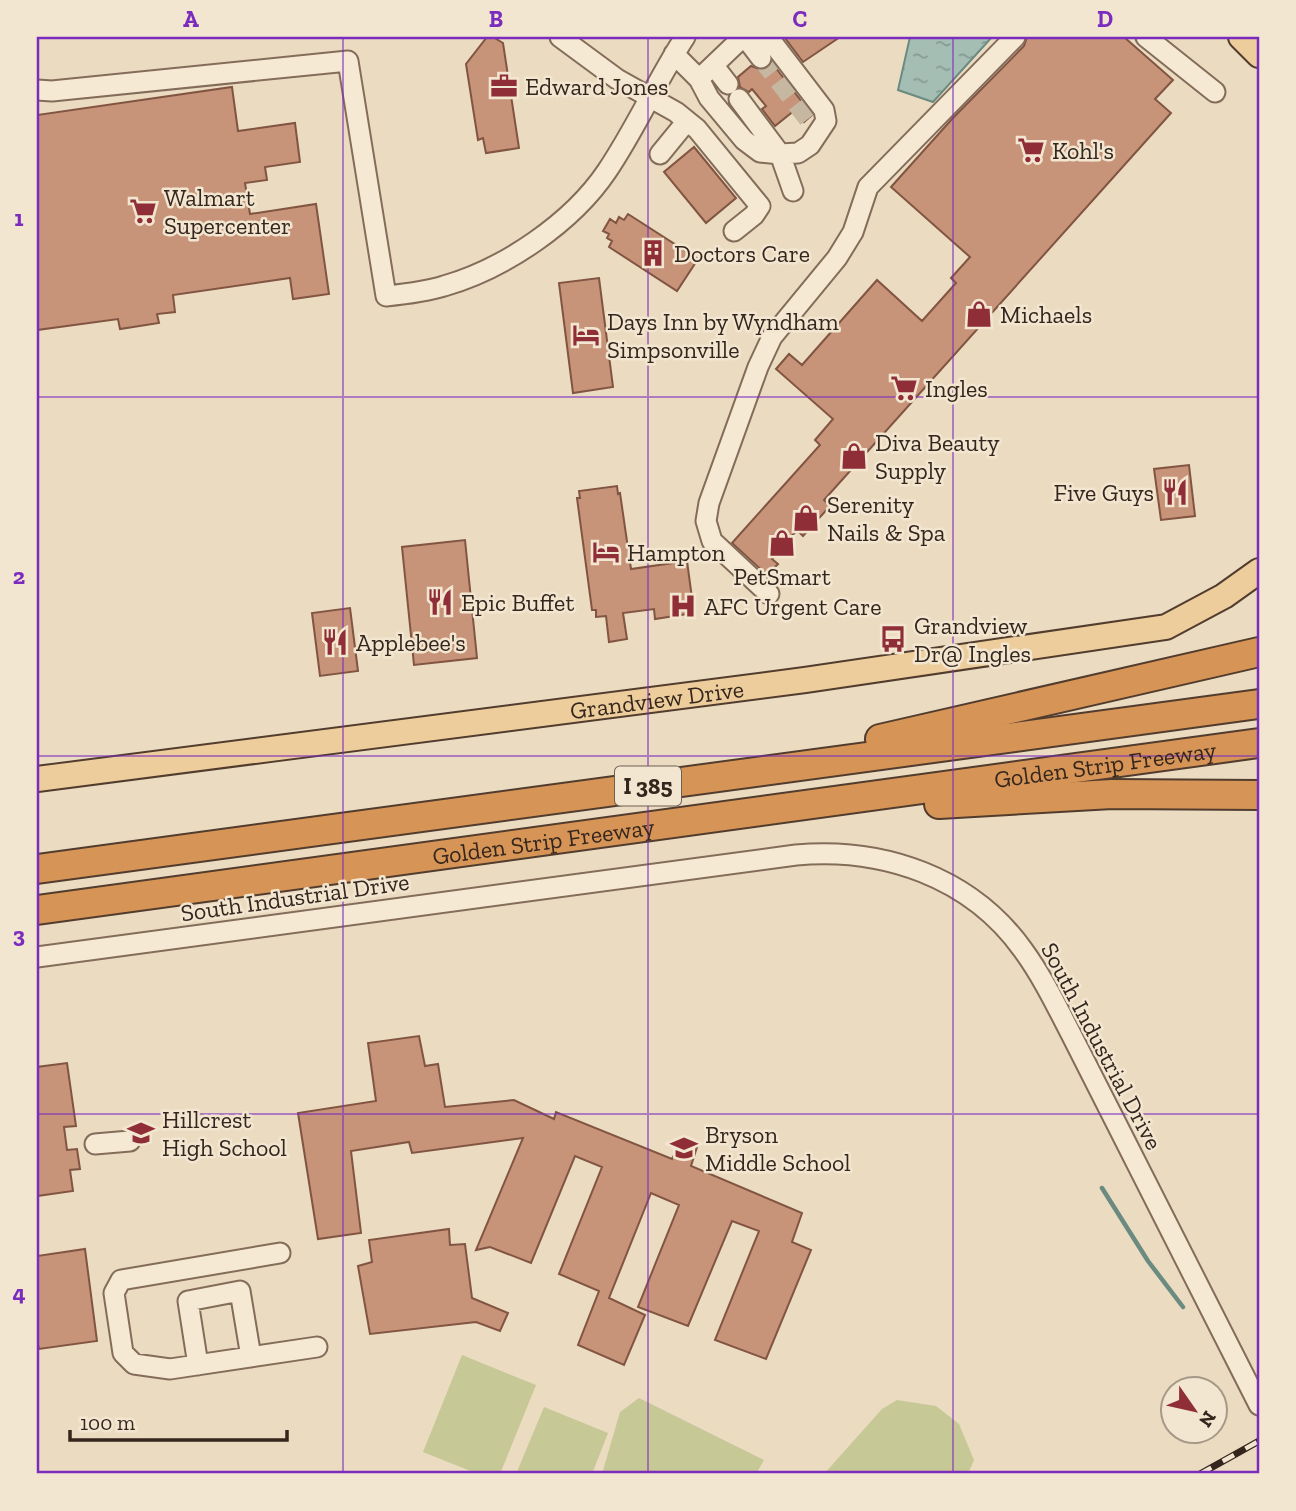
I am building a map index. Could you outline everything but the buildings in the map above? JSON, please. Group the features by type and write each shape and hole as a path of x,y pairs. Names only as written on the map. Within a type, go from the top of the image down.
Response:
{"highway":[{"path":"712,778 1259,652"},
{"name":"Golden Strip Freeway","path":"37,869 1259,704"},
{"name":"Golden Strip Freeway","path":"37,909 1259,744"},
{"path":"712,818 1112,794 1259,796"}],"main road":[{"path":"1241,37 1259,55"},
{"name":"Grandview Drive","path":"37,779 805,680 1166,627 1224,596 1259,570"}],"street":[{"path":"560,37 617,79 697,129 760,206 754,215 734,231"},
{"path":"37,90 52,92 348,61 386,296 412,294 445,286 486,271 558,226 588,196 607,170 685,37"},
{"path":"707,73 744,37 761,58"},
{"path":"707,73 709,98 744,141 761,152 780,155 798,153 810,145 814,126 826,121 824,110 772,42 762,37"},
{"path":"769,594 712,541 706,521 709,503 758,367 772,337 848,241 869,187 1015,37"},
{"path":"1146,37 1215,92"},
{"path":"674,54 734,92 780,155 793,191"},
{"path":"660,154 687,121"},
{"name":"South Industrial Drive","path":"37,957 796,855 865,855 908,866 961,892 991,914 1023,949 1043,980 1071,1034 1259,1405"},
{"path":"96,1144 130,1141"},
{"path":"280,1253 121,1280 114,1293 123,1353 134,1364 170,1369 317,1347"},
{"path":"192,1268 198,1298"},
{"path":"198,1364 188,1301 240,1291 251,1357"}],"green space":[{"path":"462,1355 536,1385 500,1474 478,1474 423,1452"},
{"path":"639,1398 764,1460 756,1474 602,1474 620,1412"},
{"path":"897,1400 936,1406 959,1424 974,1460 968,1474 824,1474 882,1409"},
{"path":"544,1407 608,1433 592,1474 516,1474"}],"water":[{"path":"910,37 992,37 933,102 898,90"}],"waterway":[{"path":"1102,1188 1148,1261 1183,1307"}],"tunnel":[{"path":"761,58 808,119"}],"railway":[{"path":"1200,1474 1259,1441"}],"place":[{"name":"Edward Jones","path":"504,86"},
{"name":"Kohl's","path":"1031,150"},
{"name":"Walmart Supercenter","path":"143,211"},
{"name":"Doctors Care","path":"653,253"},
{"name":"Michaels","path":"979,314"},
{"name":"Days Inn by Wyndham Simpsonville","path":"586,335"},
{"name":"Ingles","path":"904,388"},
{"name":"Diva Beauty Supply","path":"854,456"},
{"name":"Five Guys","path":"1175,492"},
{"name":"Serenity Nails & Spa","path":"806,518"},
{"name":"PetSmart","path":"782,543"},
{"name":"Hampton","path":"606,552"},
{"name":"Epic Buffet","path":"440,602"},
{"name":"AFC Urgent Care","path":"683,606"},
{"name":"Grandview Dr@ Ingles","path":"893,639"},
{"name":"Applebee's","path":"335,642"},
{"name":"Hillcrest High School","path":"141,1133"},
{"name":"Bryson Middle School","path":"684,1148"}]}
